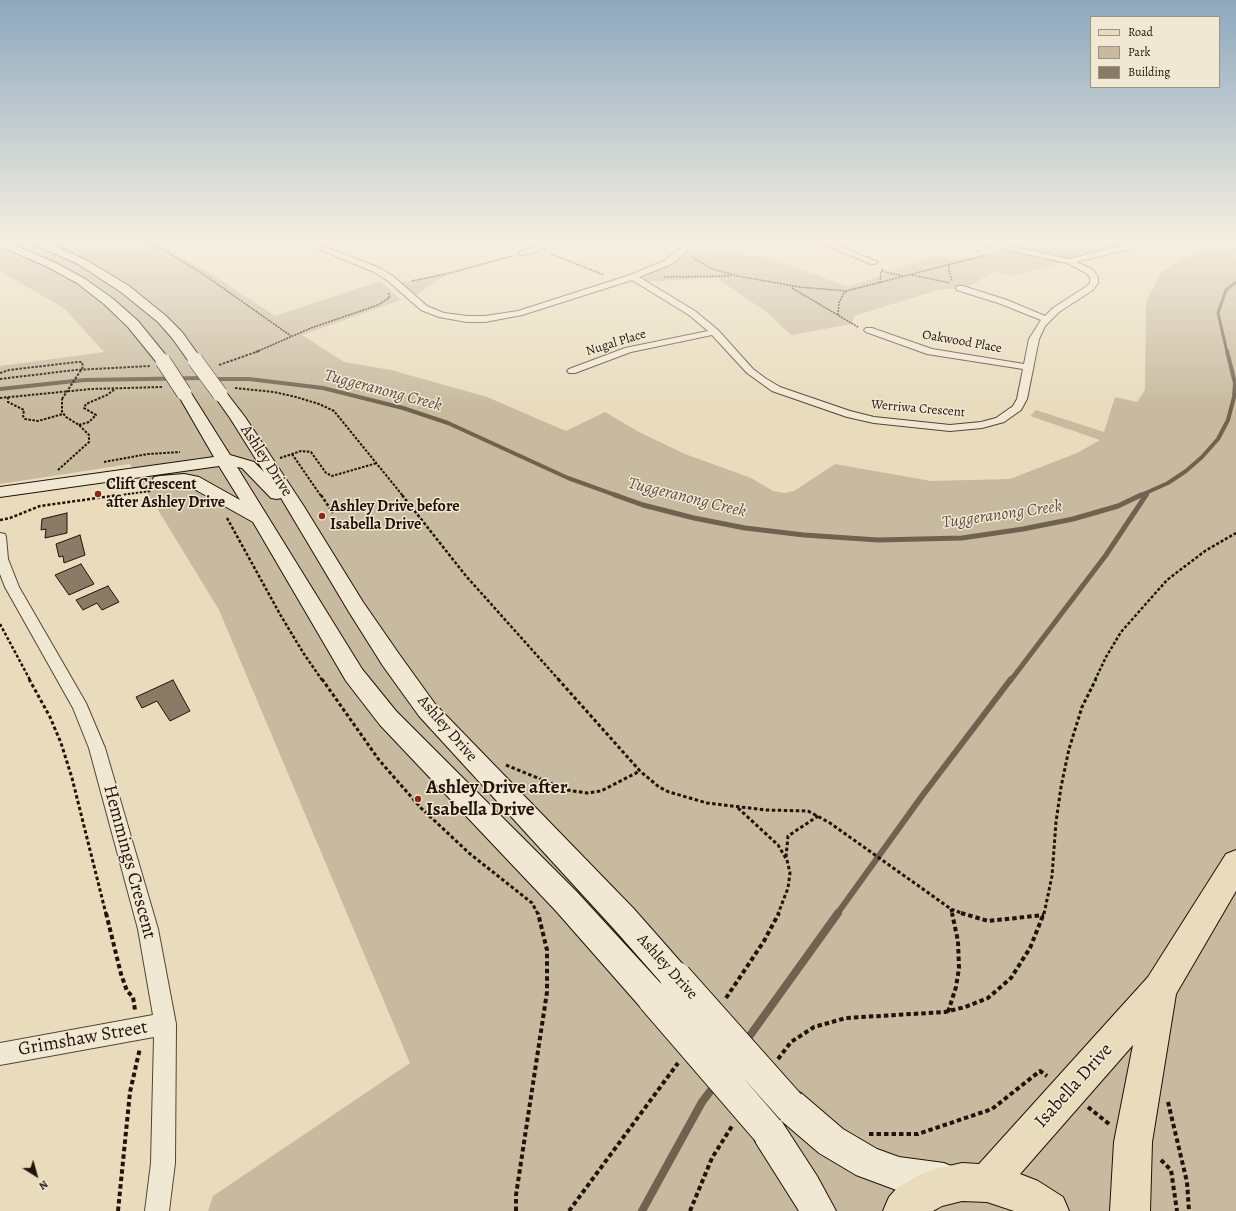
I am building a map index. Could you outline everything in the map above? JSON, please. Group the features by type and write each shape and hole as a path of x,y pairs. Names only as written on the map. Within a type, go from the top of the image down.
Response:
{"main road":[{"name":"Ashley Drive","path":"101,296 133,324 156,350 229,463 258,518 354,675 388,718 566,902 665,988 789,1105 831,1141 868,1163 899,1174 974,1183"},
{"name":"Ashley Drive","path":"134,296 150,308 177,335 244,427 356,607 391,660 427,710 624,919 665,988 768,1131 818,1211"},
{"path":"229,463 243,454 244,427"},
{"path":"136,477 195,455 206,448 213,440"},
{"path":"0,502 136,477 229,463 248,465 301,517"},
{"path":"0,492 136,477 184,479 193,481 258,518"},
{"name":"Isabella Drive","path":"974,1183 1160,989 1236,864"},
{"name":"Isabella Drive","path":"1130,1211 1133,1142 1160,989"},
{"path":"903,1211 911,1202 935,1188 974,1183 1024,1195 1049,1211"}],"street":[{"path":"410,296 424,308 436,313 458,318 485,319 503,317 573,296"},
{"name":"Werriwa Crescent","path":"663,296 692,313 716,332 750,371 776,389 847,414 888,422 961,428 982,425 1000,420 1017,408 1022,399 1034,339 1046,319 1077,296"},
{"path":"985,296 1046,319"},
{"path":"859,336 878,324"},
{"name":"Oakwood Place","path":"869,330 930,352 1028,367"},
{"name":"Nugal Place","path":"572,371 628,350 716,332"},
{"name":"Hemmings Crescent","path":"0,537 1,559 12,587 80,707 97,748 148,929 166,1024 163,1163 157,1211"},
{"name":"Grimshaw Street","path":"0,1054 166,1024"}],"path":[{"path":"234,296 291,336"},
{"path":"806,296 838,316 864,330 869,330"},
{"path":"838,316 837,313 839,303 843,296"},
{"path":"0,373 8,370 82,362 83,367 60,404 63,414 79,425 89,435 89,442 56,472"},
{"path":"0,398 115,388 167,387"},
{"path":"79,425 89,422 96,415 84,408 86,404 107,395 115,388"},
{"path":"234,388 274,392 309,401 329,408 340,417 466,576 640,771 653,783 669,792 707,803 738,808 808,811 830,823 951,909 976,918 988,921 1044,915"},
{"path":"8,397 8,402 24,410 23,416 25,419 38,420 63,414"},
{"path":"333,513 292,454 306,451 311,452 326,473 332,476 377,463"},
{"path":"0,520 10,518 40,506 155,490"},
{"path":"223,511 281,616 300,647 379,760 421,808 469,853 532,903 539,915 547,950 547,992 517,1188 516,1211"},
{"path":"777,1061 791,1042 814,1027 846,1018 948,1012 988,998 1010,978 1030,948 1044,915 1052,876 1056,822 1060,794 1069,750 1082,707 1106,657 1122,632 1148,599 1167,580 1205,551 1236,533"},
{"path":"0,624 50,717 61,743 72,778 121,974 128,991 133,997"},
{"path":"502,763 567,790 587,793 601,791 640,771"},
{"path":"738,808 778,845 786,857 788,836 818,816"},
{"path":"948,1012 956,987 959,968 958,942 951,909"},
{"path":"118,1211 130,1092 140,1048"},
{"path":"1167,1100 1187,1182 1189,1211"},
{"path":"690,1211 712,1158 734,1123"}],"green space":[{"path":"42,296 244,296 275,316 336,296 396,296 401,300 302,335 344,362 391,370 487,397 566,431 605,412 639,432 685,454 751,478 773,491 784,493 794,491 835,464 931,481 1010,479 1077,453 1100,440 1030,416 1036,410 1104,432 1115,397 1137,402 1145,390 1146,302 1149,296 1236,296 1236,1211 208,1211 213,1196 410,1063 219,610 130,464 0,484 0,366 104,352 65,309"},
{"path":"742,296 920,296 854,316 852,324 791,335 769,314"}],"building":[{"path":"67,513 67,533 45,538 46,529 41,530 42,519"},
{"path":"80,535 85,555 64,563 63,556 59,557 56,544"},
{"path":"81,564 94,584 69,595 55,575"},
{"path":"108,586 119,602 102,610 97,603 83,610 76,600"},
{"path":"173,680 190,711 170,721 157,701 142,708 136,697"}],"waterway":[{"name":"Tuggeranong Creek","path":"1224,296 1218,313 1227,352"},
{"name":"Tuggeranong Creek","path":"1139,496 1168,483 1186,471 1202,457 1218,439 1228,420 1234,397 1235,383 1227,351"},
{"name":"Tuggeranong Creek","path":"0,389 84,380 204,378"},
{"name":"Tuggeranong Creek","path":"212,379 249,379 323,388 403,408 448,423 568,478 618,496"},
{"name":"Tuggeranong Creek","path":"615,495 643,505 694,518 745,528 804,535 878,540 962,538 1023,529 1073,519 1118,506 1141,495"},
{"path":"1011,680 1106,555 1146,495"},
{"path":"837,914 922,796 1011,679"},
{"path":"746,1041 838,913"},
{"path":"642,1211 702,1102 715,1085"}],"place":[{"name":"Clift Crescent after Ashley Drive","path":"98,494"},
{"name":"Ashley Drive before Isabella Drive","path":"322,516"},
{"name":"Ashley Drive after Isabella Drive","path":"418,799"}]}
